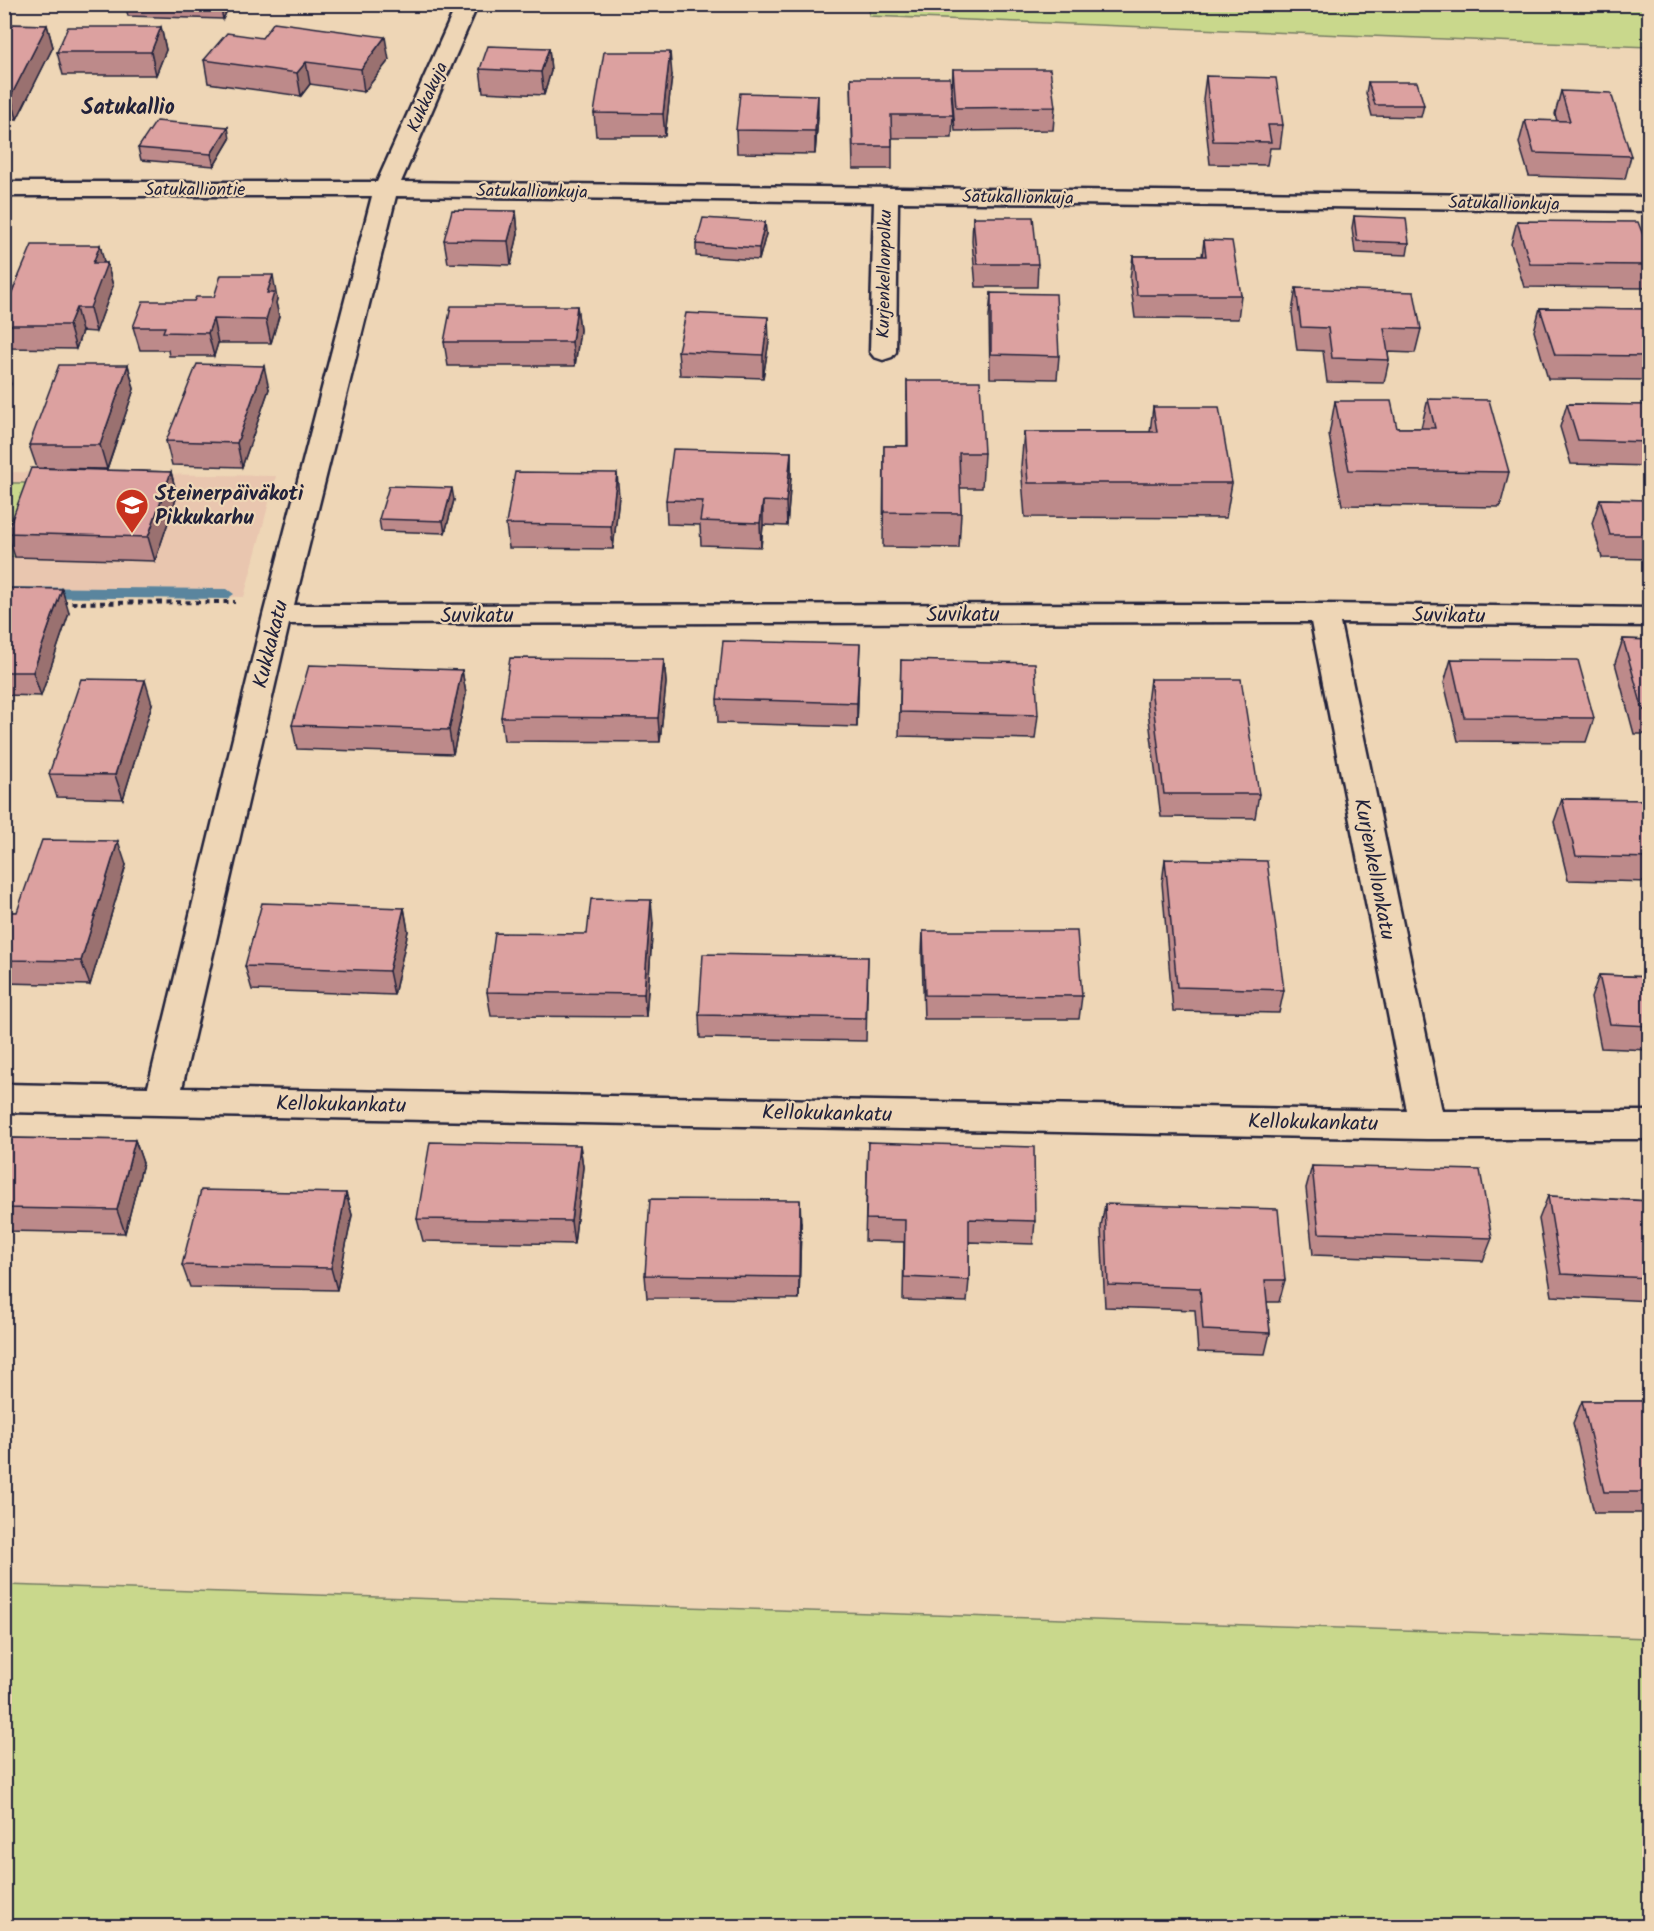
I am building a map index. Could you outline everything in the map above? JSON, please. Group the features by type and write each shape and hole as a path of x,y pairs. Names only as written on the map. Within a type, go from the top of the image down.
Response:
{"street":[{"name":"Kukkakuja","path":"386,189 468,4"},
{"name":"Satukalliontie","path":"4,189 386,189"},
{"name":"Satukallionkuja","path":"386,189 1650,204"},
{"name":"Kukkakatu","path":"162,1100 278,608 386,189"},
{"name":"Kurjenkellonpolku","path":"883,352 886,195"},
{"name":"Suvikatu","path":"278,608 1324,613 1650,617"},
{"name":"Kurjenkellonkatu","path":"1324,613 1427,1125"},
{"name":"Kellokukankatu","path":"4,1098 1427,1125 1650,1125"}],"path":[{"path":"62,603 278,608"}],"shaded area":[{"name":"Steinerpäiväkoti Pikkukarhu","path":"5,472 276,476 244,597 5,593"}],"green space":[{"path":"870,4 1649,5 1649,47 869,16"},
{"path":"5,483 42,483 15,557 5,557"},
{"path":"5,1585 1649,1638 1649,1926 5,1926"}],"building":[{"path":"274,22 385,37 361,69 306,62 297,73 204,60 227,33 262,38"},
{"path":"4,24 47,25 11,96 4,96"},
{"path":"68,27 161,27 151,52 57,52"},
{"path":"488,46 549,48 541,72 480,69"},
{"path":"604,52 670,52 663,114 594,113"},
{"path":"953,69 1050,69 1055,107 956,108"},
{"path":"1206,76 1276,78 1283,125 1268,125 1271,142 1213,141"},
{"path":"851,78 950,78 953,115 891,115 892,146 853,146"},
{"path":"1368,82 1417,82 1424,105 1375,105"},
{"path":"1561,91 1611,93 1631,156 1534,153 1525,120 1570,121"},
{"path":"740,93 818,95 815,131 736,130"},
{"path":"156,121 228,127 211,154 138,148"},
{"path":"452,210 516,211 508,241 444,240"},
{"path":"1354,216 1406,218 1409,243 1357,241"},
{"path":"973,217 1033,217 1038,264 977,264"},
{"path":"703,218 765,222 759,248 696,244"},
{"path":"1517,221 1638,222 1650,253 1650,265 1530,264"},
{"path":"1204,240 1232,241 1241,295 1137,295 1133,256 1206,256"},
{"path":"32,245 100,245 93,263 107,263 90,308 76,308 69,325 4,325 4,311"},
{"path":"221,275 273,275 267,293 274,293 266,320 213,319 208,333 163,332 165,327 133,327 143,301 194,301 196,297 214,297"},
{"path":"1296,288 1414,292 1421,329 1384,328 1389,360 1332,358 1328,328 1301,327"},
{"path":"991,293 1056,294 1059,356 991,354"},
{"path":"451,306 577,306 572,342 444,342"},
{"path":"1540,308 1650,309 1650,356 1555,355"},
{"path":"686,313 768,317 763,355 678,351"},
{"path":"197,364 264,366 237,443 166,441"},
{"path":"59,365 128,365 100,445 29,445"},
{"path":"907,381 980,381 984,453 959,453 961,513 884,512 884,446 908,446"},
{"path":"1428,399 1489,400 1509,472 1349,470 1335,401 1391,401 1397,428 1435,428"},
{"path":"1567,404 1650,405 1650,442 1578,440"},
{"path":"1153,407 1219,407 1232,483 1028,483 1024,432 1157,432"},
{"path":"673,449 791,452 786,502 763,501 760,523 700,521 703,501 666,500"},
{"path":"31,468 171,472 148,537 7,533"},
{"path":"515,472 617,473 611,526 506,524"},
{"path":"389,486 452,488 443,521 379,519"},
{"path":"1600,499 1650,500 1650,535 1610,535"},
{"path":"4,588 62,589 33,672 4,672"},
{"path":"1623,639 1650,640 1650,710 1643,710"},
{"path":"723,641 860,644 857,703 717,699"},
{"path":"510,658 664,659 658,718 501,717"},
{"path":"1451,659 1578,660 1594,718 1464,717"},
{"path":"901,660 1035,663 1038,715 900,712"},
{"path":"309,665 462,670 449,730 292,725"},
{"path":"81,679 145,680 115,775 49,774"},
{"path":"1150,679 1241,679 1259,794 1164,794"},
{"path":"1562,799 1650,800 1650,858 1576,856"},
{"path":"42,840 118,841 81,961 4,960 4,912 17,912"},
{"path":"1165,859 1267,861 1284,990 1177,987"},
{"path":"591,899 651,900 644,994 487,992 495,933 587,934"},
{"path":"262,903 404,908 389,971 245,966"},
{"path":"923,931 1077,931 1082,996 925,995"},
{"path":"703,954 868,957 866,1018 699,1015"},
{"path":"1599,975 1650,977 1650,1026 1610,1024"},
{"path":"4,1138 135,1140 117,1210 4,1208"},
{"path":"430,1142 580,1145 571,1221 417,1219"},
{"path":"868,1142 1034,1147 1035,1221 969,1219 969,1280 904,1277 905,1220 866,1219"},
{"path":"1312,1166 1480,1170 1492,1238 1319,1233"},
{"path":"201,1190 346,1193 331,1268 182,1265"},
{"path":"1548,1196 1650,1201 1650,1278 1561,1274"},
{"path":"650,1199 800,1200 799,1277 645,1275"},
{"path":"1105,1204 1278,1209 1285,1280 1265,1280 1270,1333 1203,1330 1200,1288 1108,1285"},
{"path":"1582,1401 1650,1401 1650,1492 1604,1492"}],"waterway":[{"path":"4,592 227,594"}],"place":[{"name":"Steinerpäiväkoti Pikkukarhu","path":"132,534"}],"district":[{"name":"Satukallio","path":"128,106"}]}
